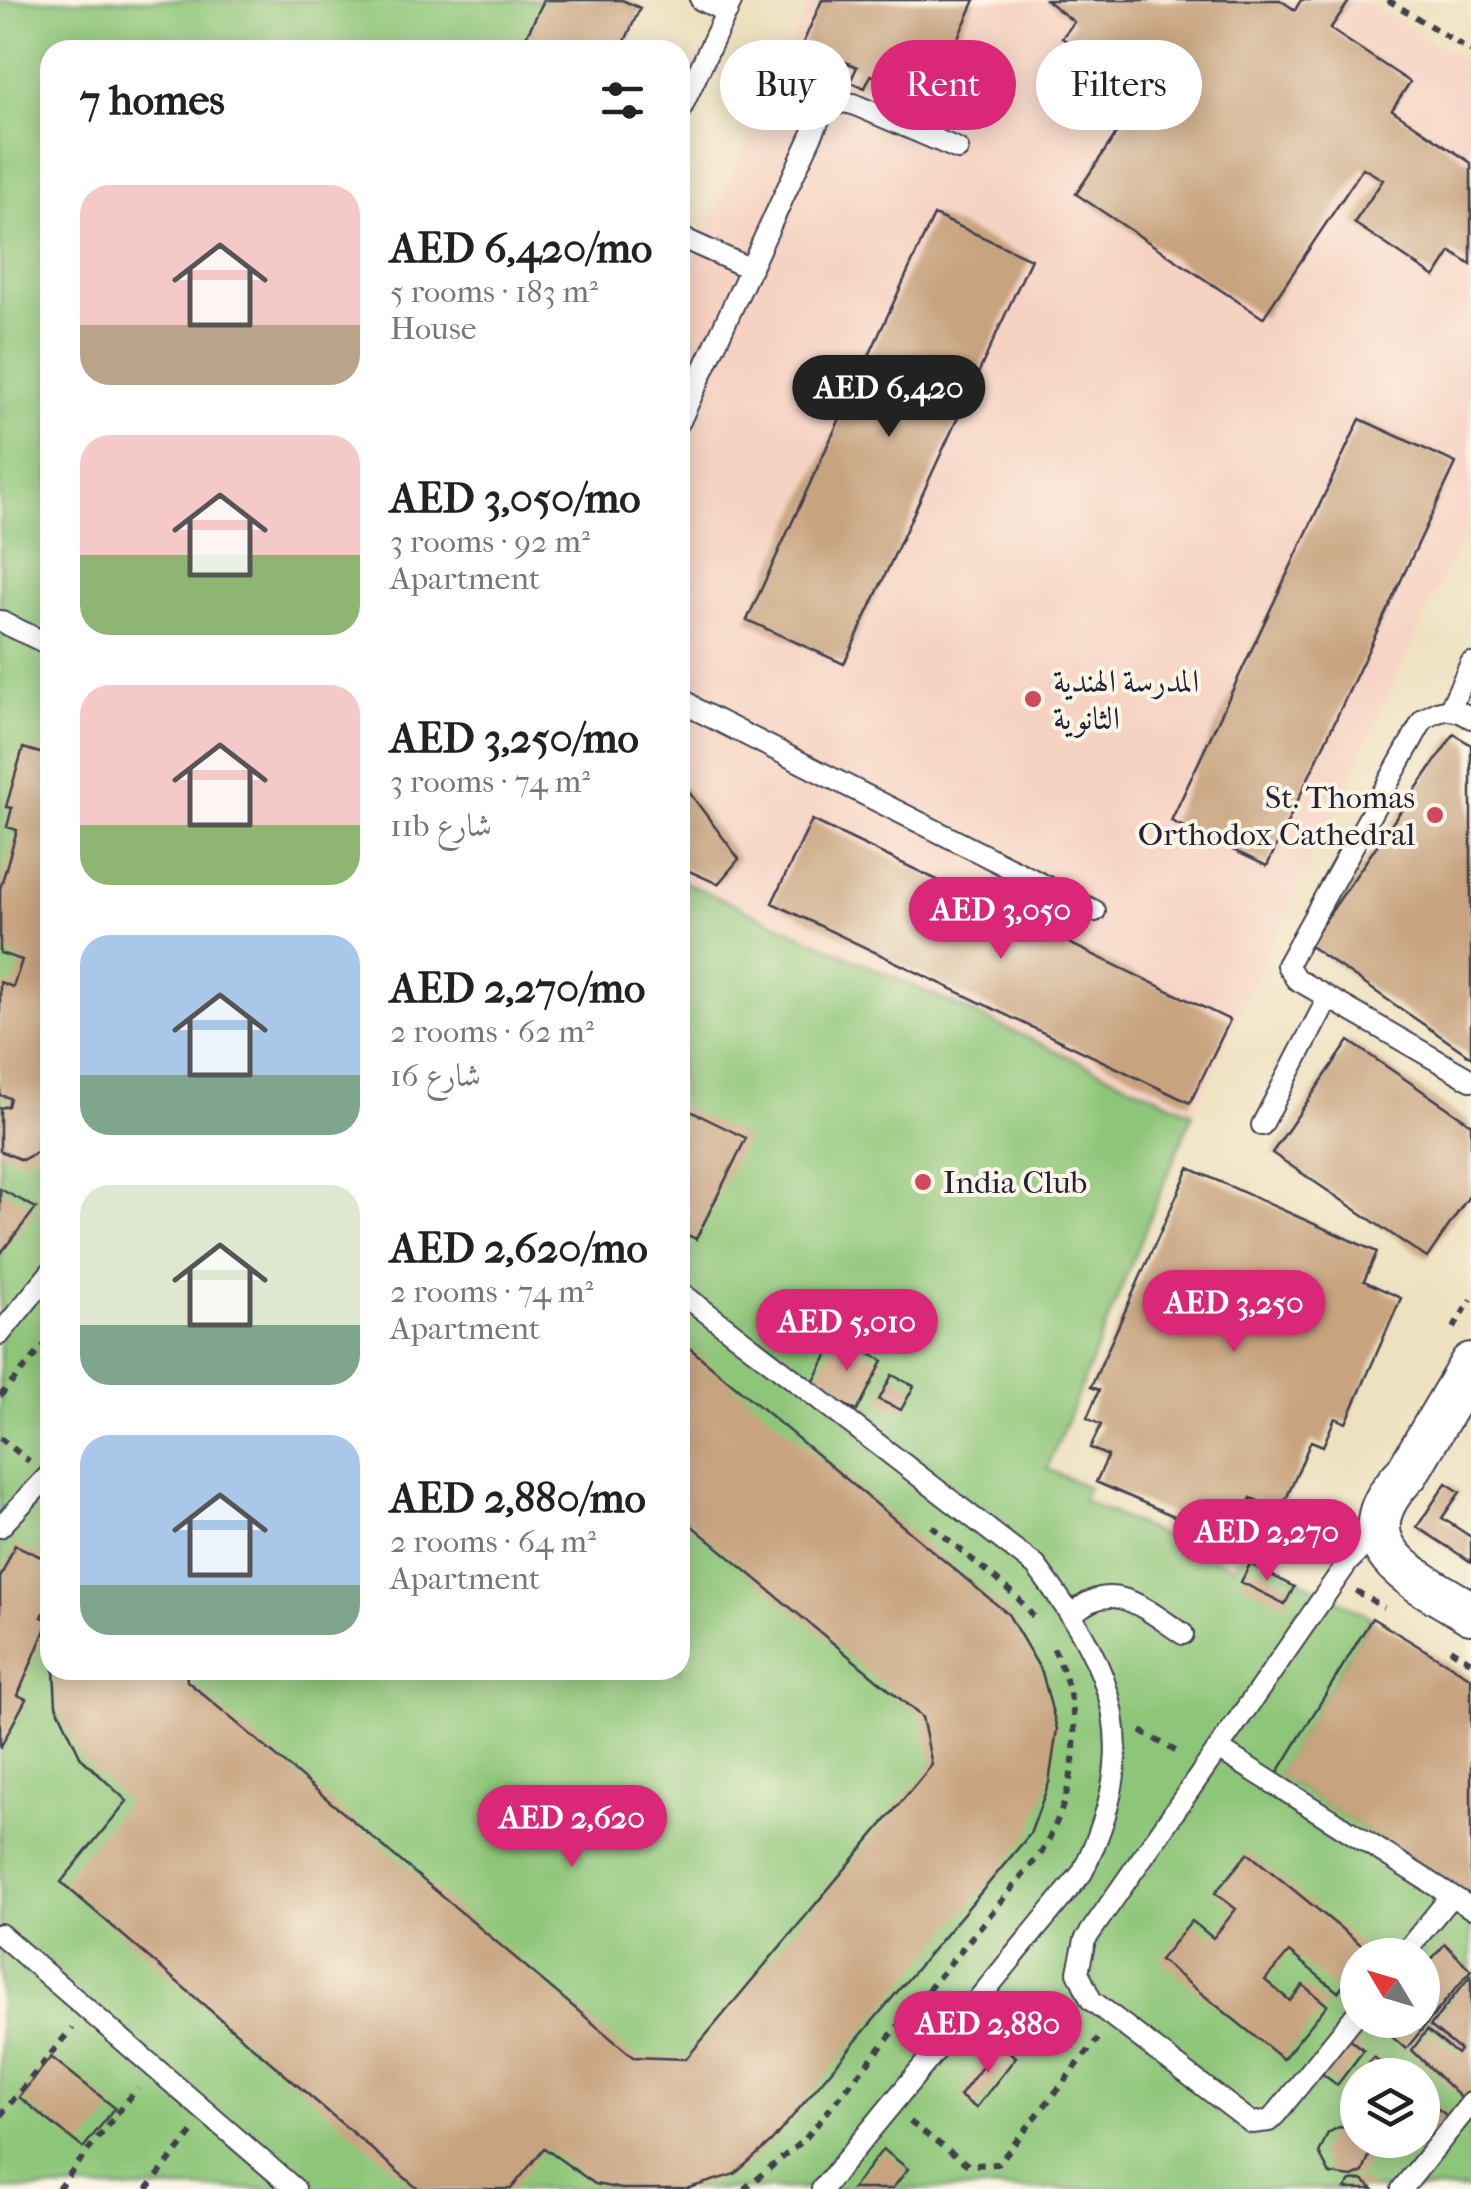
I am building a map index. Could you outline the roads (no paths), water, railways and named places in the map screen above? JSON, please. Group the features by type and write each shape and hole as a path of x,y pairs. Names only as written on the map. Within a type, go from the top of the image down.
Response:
{"street":[{"path":"1471,1364 1406,1474 1392,1536 1430,1588 1471,1613"}],"lane":[{"path":"690,90 729,6 701,0"},
{"path":"690,400 823,111 832,104 854,104 958,149"},
{"path":"690,242 751,269"},
{"path":"0,621 40,640"},
{"path":"1450,709 1471,663"},
{"path":"690,705 1095,911"},
{"path":"1471,718 1450,709 1436,711 1423,720 1289,959 1291,976 1471,1080"},
{"path":"1262,1126 1328,998"},
{"path":"0,1334 40,1285"},
{"path":"690,1300 1036,1566 1072,1614 1100,1662 1114,1714 1116,1770 1106,1824 1082,1873 822,2189"},
{"path":"0,1527 40,1485"},
{"path":"1340,2034 1276,2114 1260,2124 1245,2120 1114,2018 1082,1988 1079,1955 1348,1562 1364,1544 1392,1536"},
{"path":"1072,1614 1092,1599 1117,1595 1129,1598 1183,1634"},
{"path":"1219,1749 1471,1908"},
{"path":"1418,1938 1451,1896"},
{"path":"0,1934 295,2189"},
{"path":"1402,2189 1471,2103"}],"place":[{"name":"المدرسة الهندية الثانوية","path":"1033,699"},
{"name":"St. Thomas Orthodox Cathedral","path":"1435,815"},
{"name":"India Club","path":"923,1182"}]}
